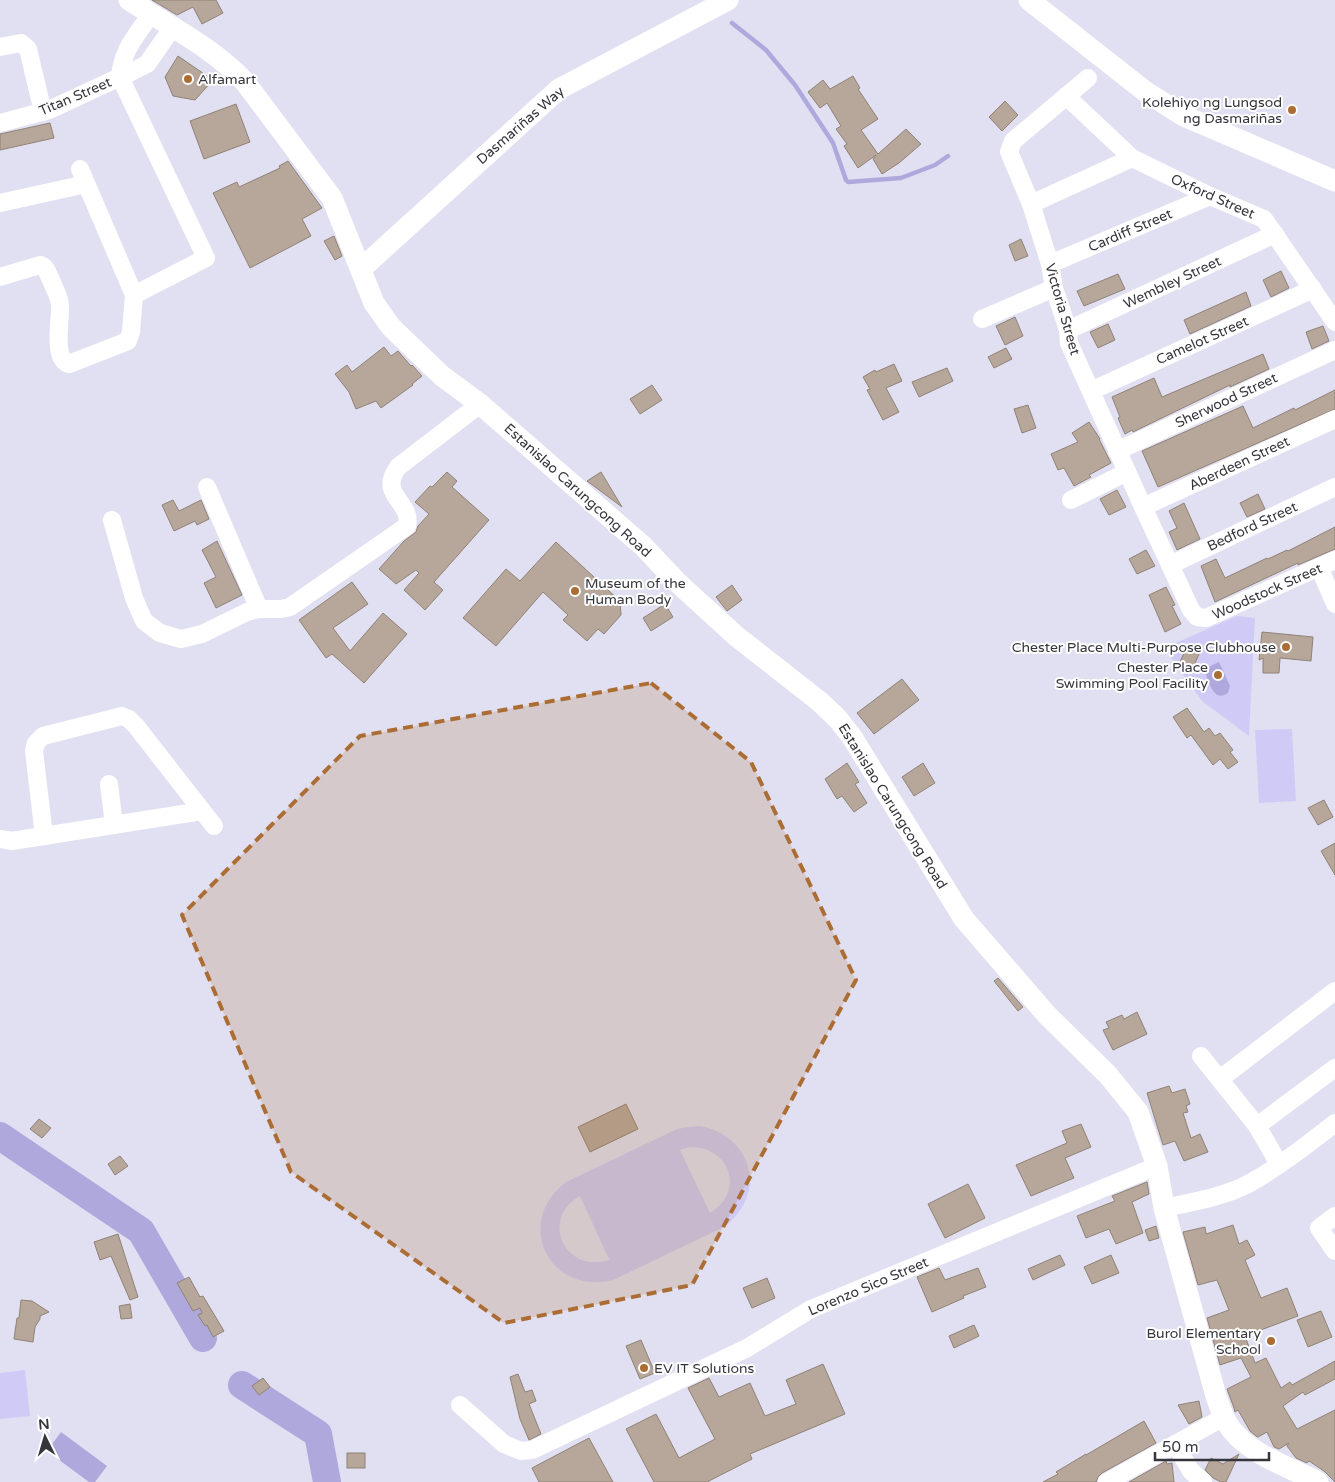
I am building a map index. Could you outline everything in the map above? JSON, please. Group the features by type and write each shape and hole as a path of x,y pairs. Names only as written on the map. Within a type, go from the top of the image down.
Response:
{"street":[{"name":"Estanislao Carungcong Road","path":"129,0 212,51 230,66 251,89 332,198 374,303 391,327 442,376 480,404 643,546 678,583 736,636 804,688 837,718 852,737 964,919 1047,1015 1108,1075 1138,1112 1157,1166 1164,1208 1216,1396 1224,1417 1237,1436 1257,1452 1318,1482"},
{"name":"Dasmariñas Way","path":"361,269 559,89 728,0"},
{"path":"1029,0 1146,92 1184,116 1335,181"},
{"path":"134,295 206,258 120,77 121,62 128,47 151,14"},
{"name":"Titan Street","path":"0,123 42,112 147,64 173,27"},
{"path":"0,47 20,44 28,49 42,112"},
{"name":"Victoria Street","path":"1088,78 1013,141 1009,152 1031,204 1050,264 1054,288 1068,330 1069,343 1170,566 1191,610 1198,617"},
{"name":"Oxford Street","path":"1066,96 1132,158 1210,196 1264,219 1335,322"},
{"path":"1031,204 1132,158"},
{"path":"0,203 83,176 134,295 131,332 128,341 68,364 64,363 61,359 59,348 60,304 46,268 40,265 0,277"},
{"name":"Cardiff Street","path":"1050,264 1210,196"},
{"name":"Wembley Street","path":"1068,330 1275,234"},
{"path":"982,319 1054,288"},
{"name":"Camelot Street","path":"1091,390 1314,290"},
{"name":"Sherwood Street","path":"1117,451 1335,350"},
{"path":"112,520 134,598 144,621 160,632 181,638 202,634 247,612 259,609 281,609 290,606 407,526 407,514 391,490 392,475 398,467 480,404"},
{"name":"Aberdeen Street","path":"1143,507 1335,419"},
{"path":"1071,500 1127,472"},
{"path":"207,487 259,609"},
{"name":"Bedford Street","path":"1170,566 1335,488"},
{"path":"1327,564 1335,604"},
{"name":"Woodstock Street","path":"1198,617 1206,618 1327,564"},
{"path":"44,836 34,751 37,740 43,736 122,716 136,726 214,826"},
{"path":"109,784 114,826"},
{"path":"0,839 12,841 202,811"},
{"path":"1220,1079 1335,991"},
{"path":"1201,1056 1257,1126 1279,1164"},
{"path":"1257,1126 1335,1068"},
{"path":"1164,1208 1229,1191 1249,1183 1333,1128"},
{"name":"Lorenzo Sico Street","path":"460,1405 504,1444 521,1451 532,1450 747,1348 811,1309 1157,1166"},
{"path":"1335,1216 1319,1228 1335,1251"},
{"path":"1107,1482 1224,1417"},
{"path":"1176,1444 1191,1471 1201,1482"}],"highlighted area":[{"path":"651,683 751,762 856,980 692,1285 504,1323 291,1172 182,915 360,736"}],"shaded area":[{"name":"Chester Place Swimming Pool Facility","path":"1237,616 1255,618 1249,736 1202,701 1164,648"},
{"path":"1219,662 1230,686 1228,693 1223,696 1218,695 1212,689 1204,669"},
{"path":"1292,729 1296,801 1259,803 1255,730"},
{"path":"700,1126 718,1132 732,1141 742,1154 748,1168 750,1183 746,1199 738,1214 724,1227 613,1280 590,1282 571,1277 556,1267 546,1252 541,1235 542,1216 550,1198 566,1182 677,1129","holes":["689,1147 703,1149 715,1154 728,1171 730,1182 728,1193 721,1204 710,1213 680,1150","580,1196 609,1259 609,1260 593,1262 580,1259 570,1252 563,1242 560,1230 561,1218 568,1206"]},
{"path":"25,1370 30,1416 0,1419 0,1373"},
{"path":"61,1432 107,1466 95,1482 89,1482 47,1451"}],"building":[{"path":"152,0 216,0 223,13 202,24 193,7 177,15"},
{"name":"Alfamart","path":"178,56 213,80 195,100 173,96 165,77"},
{"path":"853,76 860,88 858,89 878,119 861,130 878,154 906,129 921,144 899,163 882,174 873,159 876,155 858,168 844,146 847,144 836,129 841,126 827,103 820,108 808,92 823,80 830,89"},
{"path":"1005,101 1018,115 1002,131 989,117"},
{"path":"236,104 250,142 204,159 190,121"},
{"path":"50,123 54,138 0,150 0,134"},
{"path":"288,161 322,208 302,219 311,236 250,268 213,193 237,182 239,187 280,168 279,166"},
{"path":"334,236 342,256 335,260 324,241"},
{"path":"1021,239 1028,256 1015,261 1009,245"},
{"path":"1281,271 1289,288 1271,297 1263,280"},
{"path":"1118,274 1125,289 1084,306 1077,291"},
{"path":"1246,292 1251,306 1190,334 1184,320"},
{"path":"1015,317 1023,336 1005,345 996,326"},
{"path":"1108,324 1115,340 1098,348 1090,332"},
{"path":"1323,326 1329,341 1312,349 1306,332"},
{"path":"384,347 391,356 398,351 422,376 413,385 381,408 376,401 356,409 349,392 335,374 347,365 352,372"},
{"path":"1006,348 1012,359 994,368 988,357"},
{"path":"1263,354 1269,369 1125,434 1112,397 1154,378 1162,397"},
{"path":"894,364 902,381 886,388 899,412 883,420 867,390 870,389 863,377 875,370 876,372"},
{"path":"947,368 953,381 919,397 912,382"},
{"path":"652,385 662,400 640,414 630,399"},
{"path":"1335,390 1335,409 1158,487 1142,451 1243,406 1253,428"},
{"path":"1028,405 1036,428 1022,433 1014,409"},
{"path":"1089,422 1100,439 1111,463 1074,486 1064,468 1058,470 1051,454 1078,442 1072,433"},
{"path":"447,472 457,481 452,487 489,520 434,582 443,590 425,610 404,590 419,573 416,570 396,584 379,569 404,541 416,532 418,526 429,514 415,502"},
{"path":"601,472 622,507 587,481"},
{"path":"1117,490 1126,507 1109,515 1100,499"},
{"path":"1258,494 1265,509 1247,517 1240,503"},
{"path":"173,500 179,511 201,500 209,519 197,525 195,521 174,531 162,505"},
{"path":"1184,503 1200,539 1177,550 1169,532 1177,528 1169,511"},
{"path":"1335,527 1335,549 1298,565 1298,563 1215,602 1201,566 1216,559 1225,578 1267,558 1288,551"},
{"path":"217,541 242,595 216,608 204,583 216,577 202,550"},
{"path":"556,542 620,601 621,615 604,634 598,629 587,641 563,620 568,615 543,592 496,646 463,618 506,569 520,581"},
{"path":"1146,550 1155,566 1137,574 1129,559"},
{"path":"352,582 368,604 333,628 350,651 383,613 407,634 364,683 332,654 326,658 299,620"},
{"path":"732,585 742,600 727,611 716,597"},
{"path":"1166,587 1175,605 1172,606 1181,624 1165,632 1149,595"},
{"path":"665,604 673,617 651,631 643,618"},
{"name":"Chester Place Multi-Purpose Clubhouse","path":"1262,632 1313,637 1311,661 1280,658 1279,673 1263,673 1263,658 1259,660"},
{"path":"1187,647 1200,652 1191,672 1178,666"},
{"path":"902,679 919,700 874,734 857,713"},
{"path":"1187,708 1204,732 1209,728 1215,736 1220,733 1233,750 1230,752 1238,762 1228,769 1220,759 1213,765 1191,735 1187,738 1173,717"},
{"path":"847,763 859,782 855,784 867,803 854,812 842,796 837,799 825,779"},
{"path":"923,763 935,783 914,796 902,777"},
{"path":"1324,800 1333,817 1318,825 1308,808"},
{"path":"1335,843 1335,875 1321,851"},
{"path":"998,978 1023,1007 1018,1011 994,981"},
{"path":"1137,1012 1147,1034 1113,1050 1103,1030 1109,1028 1106,1022 1122,1015 1124,1019"},
{"path":"1169,1086 1172,1093 1185,1089 1190,1104 1186,1106 1188,1112 1183,1113 1191,1138 1200,1134 1208,1152 1184,1161 1175,1141 1163,1145 1147,1093"},
{"path":"626,1104 638,1129 590,1152 578,1127"},
{"path":"39,1119 51,1128 42,1138 30,1129"},
{"path":"1081,1124 1091,1147 1065,1158 1074,1178 1031,1196 1016,1165 1067,1143 1062,1131"},
{"path":"120,1156 128,1166 115,1175 108,1164"},
{"path":"1147,1182 1149,1194 1132,1202 1143,1233 1116,1244 1109,1229 1086,1238 1077,1216 1115,1201 1112,1196"},
{"path":"968,1184 985,1218 945,1238 928,1204"},
{"path":"1233,1225 1239,1244 1247,1240 1255,1255 1245,1260 1261,1298 1287,1288 1298,1316 1245,1336 1255,1363 1266,1358 1281,1388 1290,1382 1292,1385 1335,1361 1335,1379 1305,1395 1303,1392 1283,1406 1297,1429 1335,1410 1335,1482 1324,1471 1309,1461 1307,1463 1296,1458 1287,1446 1289,1443 1279,1449 1274,1447 1267,1432 1258,1437 1256,1436 1250,1431 1238,1410 1235,1412 1227,1389 1251,1377 1241,1358 1220,1365 1207,1318 1229,1310 1217,1280 1198,1285 1183,1232 1205,1227 1206,1234"},
{"path":"1156,1226 1159,1238 1149,1241 1145,1230"},
{"path":"118,1234 138,1297 130,1300 111,1256 100,1260 94,1242"},
{"path":"1060,1255 1065,1265 1033,1280 1028,1269"},
{"path":"1111,1255 1119,1273 1092,1284 1084,1267"},
{"path":"939,1268 945,1280 978,1268 986,1287 932,1312 917,1277"},
{"path":"189,1277 200,1297 203,1296 224,1331 213,1337 207,1325 205,1326 198,1315 202,1313 200,1308 193,1311 177,1283"},
{"path":"767,1278 775,1298 752,1308 743,1288"},
{"path":"21,1300 32,1301 49,1312 40,1316 35,1327 33,1342 14,1339"},
{"path":"130,1304 132,1318 121,1319 119,1306"},
{"path":"1321,1311 1332,1337 1308,1347 1297,1320"},
{"path":"974,1325 979,1336 954,1348 949,1336"},
{"path":"641,1340 655,1373 640,1379 626,1346"},
{"path":"823,1364 845,1414 750,1454 752,1459 707,1482 654,1482 626,1429 656,1414 679,1458 715,1439 688,1388 709,1378 719,1397 750,1383 765,1416 796,1404 786,1380"},
{"path":"518,1374 525,1392 532,1390 536,1401 529,1404 541,1434 529,1440 520,1419 510,1377"},
{"path":"263,1378 270,1387 259,1395 252,1386"},
{"path":"1199,1401 1202,1417 1189,1424 1178,1405"},
{"path":"1144,1421 1156,1443 1102,1473 1096,1482 1043,1482 1058,1474 1056,1472"},
{"path":"589,1438 613,1482 539,1482 532,1468"},
{"path":"347,1453 365,1453 365,1468 347,1468"},
{"path":"1239,1454 1226,1482 1213,1478 1205,1470 1211,1458 1223,1464"},
{"path":"1166,1461 1167,1464 1172,1463 1174,1482 1129,1482"}],"waterway":[{"path":"732,23 766,50 795,85 833,143 848,182 901,178 935,165 948,156"},
{"path":"0,1136 141,1231 203,1338"},
{"path":"242,1385 318,1434 327,1482"}],"place":[{"name":"Alfamart","path":"188,79"},
{"name":"Kolehiyo ng Lungsod ng Dasmariñas","path":"1292,110"},
{"name":"Museum of the Human Body","path":"575,591"},
{"name":"Chester Place Multi-Purpose Clubhouse","path":"1286,647"},
{"name":"Chester Place Swimming Pool Facility","path":"1218,675"},
{"name":"Burol Elementary School","path":"1271,1341"},
{"name":"EV IT Solutions","path":"644,1368"}]}
